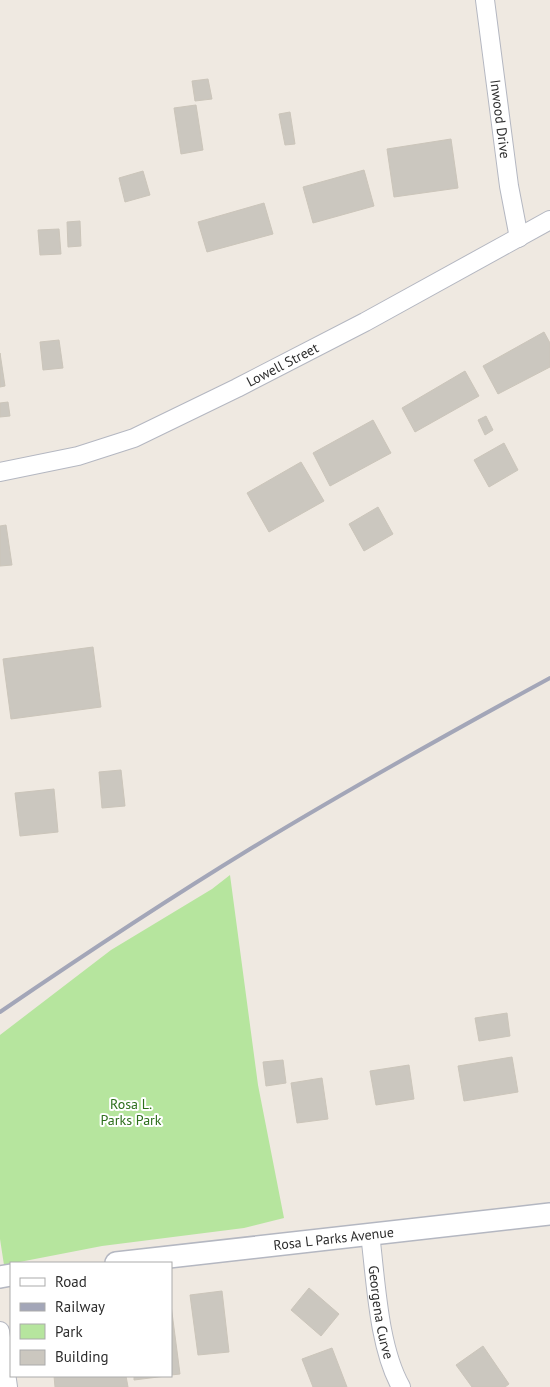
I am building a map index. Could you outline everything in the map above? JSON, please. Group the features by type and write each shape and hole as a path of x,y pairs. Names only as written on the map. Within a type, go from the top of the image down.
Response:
{"street":[{"name":"Inwood Drive","path":"485,0 509,186 519,238"},
{"name":"Lowell Street","path":"0,472 78,456 134,438 237,388 365,322 550,220"},
{"name":"Rosa L Parks Avenue","path":"125,1262 550,1214"},
{"name":"Georgena Curve","path":"370,1234 383,1335 392,1368 401,1387"},
{"path":"0,1331 8,1387"}],"green space":[{"name":"Rosa L. Parks Park","path":"230,875 258,1085 284,1218 244,1228 102,1246 19,1262 10,1262 10,1264 4,1265 0,1239 0,1035 111,950 212,889"}],"building":[{"path":"208,79 212,99 195,101 192,81"},
{"path":"196,105 203,150 181,154 174,108"},
{"path":"290,112 295,144 285,145 279,114"},
{"path":"451,139 458,188 394,197 387,149"},
{"path":"364,170 374,206 313,223 303,187"},
{"path":"143,171 150,195 125,202 119,178"},
{"path":"264,203 273,234 207,252 198,222"},
{"path":"80,221 81,246 68,247 67,222"},
{"path":"59,229 61,254 40,255 38,230"},
{"path":"544,332 550,343 550,367 498,394 483,366"},
{"path":"59,340 63,368 43,370 40,342"},
{"path":"0,353 5,386 0,387"},
{"path":"465,371 479,396 415,432 402,408"},
{"path":"8,402 10,416 0,417 0,403"},
{"path":"486,416 493,430 485,435 478,420"},
{"path":"373,420 391,453 330,486 313,453"},
{"path":"504,443 518,470 489,487 474,460"},
{"path":"301,462 324,501 269,532 247,493"},
{"path":"378,507 393,534 364,551 349,524"},
{"path":"6,525 12,565 0,566 0,526"},
{"path":"93,647 101,707 11,719 3,659"},
{"path":"121,770 125,806 102,808 99,772"},
{"path":"54,789 58,832 20,836 15,793"},
{"path":"507,1013 510,1036 479,1041 475,1018"},
{"path":"512,1057 518,1092 464,1101 458,1066"},
{"path":"283,1060 286,1083 266,1086 263,1062"},
{"path":"409,1065 414,1099 376,1105 370,1071"},
{"path":"322,1078 328,1119 297,1123 291,1083"},
{"path":"309,1288 339,1314 321,1336 291,1310"},
{"path":"222,1291 229,1352 198,1355 190,1295"},
{"path":"172,1313 180,1374 172,1375"},
{"path":"483,1346 509,1384 505,1387 472,1387 456,1365"},
{"path":"332,1348 347,1387 313,1387 302,1359"},
{"path":"54,1377 126,1377 128,1387 55,1387"},
{"path":"134,1377 158,1377 134,1380"}],"railway":[{"path":"0,1012 124,929 250,849 474,719 550,678"}]}
